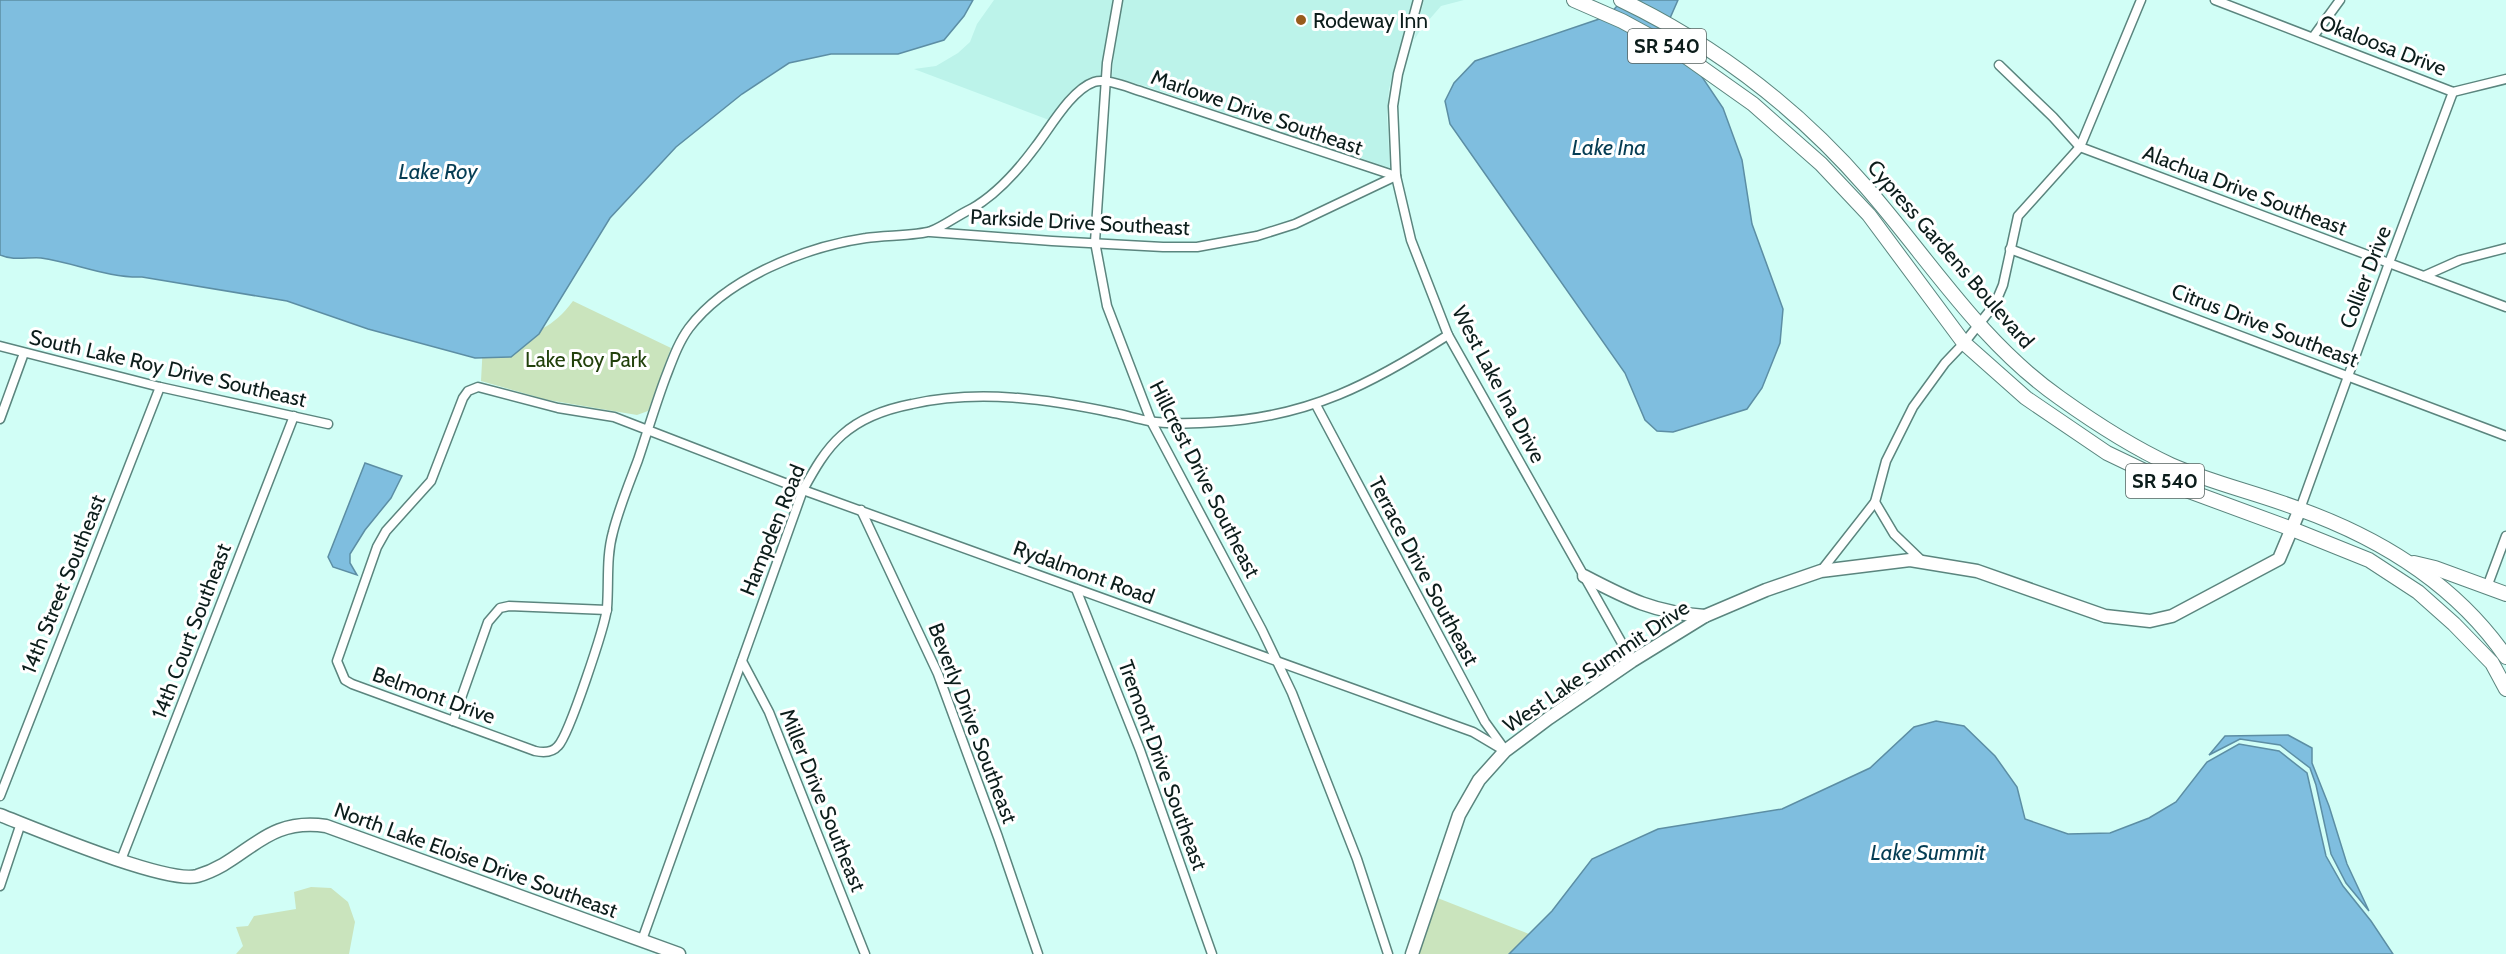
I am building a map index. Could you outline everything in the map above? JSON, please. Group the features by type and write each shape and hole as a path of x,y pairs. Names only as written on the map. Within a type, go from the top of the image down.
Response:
{"main road":[{"name":"Cypress Gardens Boulevard","path":"1574,0 1622,21 1680,53 1753,104 1821,164 1869,215 1964,343 2026,398 2107,453 2178,487 2368,560 2418,592 2454,624 2492,663 2506,689"},
{"name":"Cypress Gardens Boulevard","path":"1621,0 1710,49 1764,88 1832,149 1868,189 1978,325 2016,363 2041,383 2117,436 2172,465 2300,509 2363,534 2409,562 2461,604 2505,654"},
{"path":"2409,562 2435,568 2506,594"}],"street":[{"name":"Hillcrest Drive Southeast","path":"1118,0 1110,41 1106,82 1095,242 1107,306 1151,421 1262,630 1292,693 1357,859 1388,954"},
{"name":"West Lake Ina Drive","path":"1418,0 1395,89 1393,115 1396,176 1411,240 1448,335 1632,661"},
{"path":"1821,571 1875,502 1886,461 1900,429 1930,383 1999,296 2018,216 2080,147 2141,0"},
{"name":"Okaloosa Drive","path":"2215,0 2453,92 2506,79"},
{"path":"2313,37 2340,0"},
{"name":"Alachua Drive Southeast","path":"1999,65 2080,147 2506,307"},
{"path":"930,232 995,192 1036,147 1066,106 1082,90 1094,82 1106,82"},
{"name":"Marlowe Drive Southeast","path":"1106,82 1143,92 1396,176"},
{"name":"Collier Drive","path":"2300,509 2388,263 2453,92"},
{"name":"Parkside Drive Southeast","path":"649,430 665,379 681,342 701,315 727,291 750,277 834,244 867,237 930,232 1186,247 1257,236 1295,224 1396,176"},
{"path":"2424,276 2460,260 2506,248"},
{"name":"Citrus Drive Southeast","path":"2010,249 2506,436"},
{"name":"Hampden Road","path":"642,940 803,490 831,446 860,421 899,406 956,396 1006,396 1112,412 1151,421 1184,423 1245,419 1316,405 1351,391 1401,365 1448,335"},
{"name":"South Lake Roy Drive Southeast","path":"0,346 160,387 328,424"},
{"path":"0,418 24,353"},
{"name":"14th Street Southeast","path":"0,796 160,387"},
{"name":"Belmont Drive","path":"523,399 478,387 468,392 463,398 431,481 386,531 377,547 337,661 345,680 352,684 535,751 550,752 565,735 607,610 608,563 613,531 649,430"},
{"name":"Rydalmont Road","path":"523,399 558,408 614,417 803,490 1473,732 1505,751"},
{"name":"Terrace Drive Southeast","path":"1316,405 1485,722 1505,751"},
{"name":"14th Court Southeast","path":"121,860 294,416"},
{"path":"1875,502 1894,534 1921,560"},
{"name":"West Lake Summit Drive","path":"1412,954 1459,815 1479,780 1505,751 1632,661 1705,616 1766,590 1821,571 1921,560 1993,575 2105,616 2150,621 2172,616 2270,566 2279,559 2300,509"},
{"name":"Beverly Drive Southeast","path":"861,510 938,674 1038,954"},
{"path":"2487,587 2506,536"},
{"path":"1584,576 1643,605 1673,614 1705,616"},
{"name":"Tremont Drive Southeast","path":"1076,589 1140,750 1212,954"},
{"path":"453,721 488,622 500,608 509,606 607,610"},
{"path":"2492,663 2505,654"},
{"name":"Miller Drive Southeast","path":"742,661 769,712 865,954"},
{"name":"North Lake Eloise Drive Southeast","path":"0,815 171,876 196,876 216,868 273,831 292,825 326,826 679,954"},
{"path":"0,886 21,823"}],"shaded area":[{"path":"994,0 1113,0 1101,76 1091,77 1078,86 1049,120 914,69 936,66 958,53 970,42 977,24"},
{"path":"1123,0 1413,0 1389,89 1387,115 1390,168 1112,77 1115,42"},
{"path":"1424,0 1464,0 1441,6 1414,40"}],"green space":[{"name":"Lake Roy Park","path":"573,301 671,348 648,411 637,415 548,400 481,381 483,344 522,336 544,328 563,313"},
{"path":"311,887 331,888 348,902 355,922 349,954 236,954 243,946 236,927 248,926 254,916 296,909 294,892"},
{"path":"1435,897 1534,936 1516,954 1418,954"}],"water":[{"name":"Lake Roy","path":"0,0 973,0 964,16 944,40 898,54 831,54 789,63 742,94 676,147 610,218 539,334 511,357 475,358 368,329 287,301 104,273 54,260 0,255"},
{"name":"Lake Ina","path":"1617,0 1678,0 1667,25 1723,108 1742,160 1752,224 1783,309 1780,343 1762,388 1747,409 1673,432 1657,431 1645,420 1625,373 1450,124 1445,101 1454,83 1475,61 1608,16 1617,6"},
{"path":"365,463 402,476 391,498 365,530 350,554 350,563 357,575 333,567 328,557"},
{"name":"Lake Summit","path":"1936,721 1964,726 1995,756 2017,787 2025,819 2068,834 2110,833 2149,818 2176,802 2207,762 2239,744 2279,751 2307,773 2326,856 2343,886 2371,921 2393,954 1509,954 1552,911 1592,859 1658,829 1782,809 1870,768 1914,727"},
{"path":"2288,735 2312,748 2312,763 2329,806 2347,864 2369,911 2346,883 2331,854 2310,768 2280,745 2240,739 2209,755 2225,736"}],"place":[{"name":"Rodeway Inn","path":"1301,20"}]}
